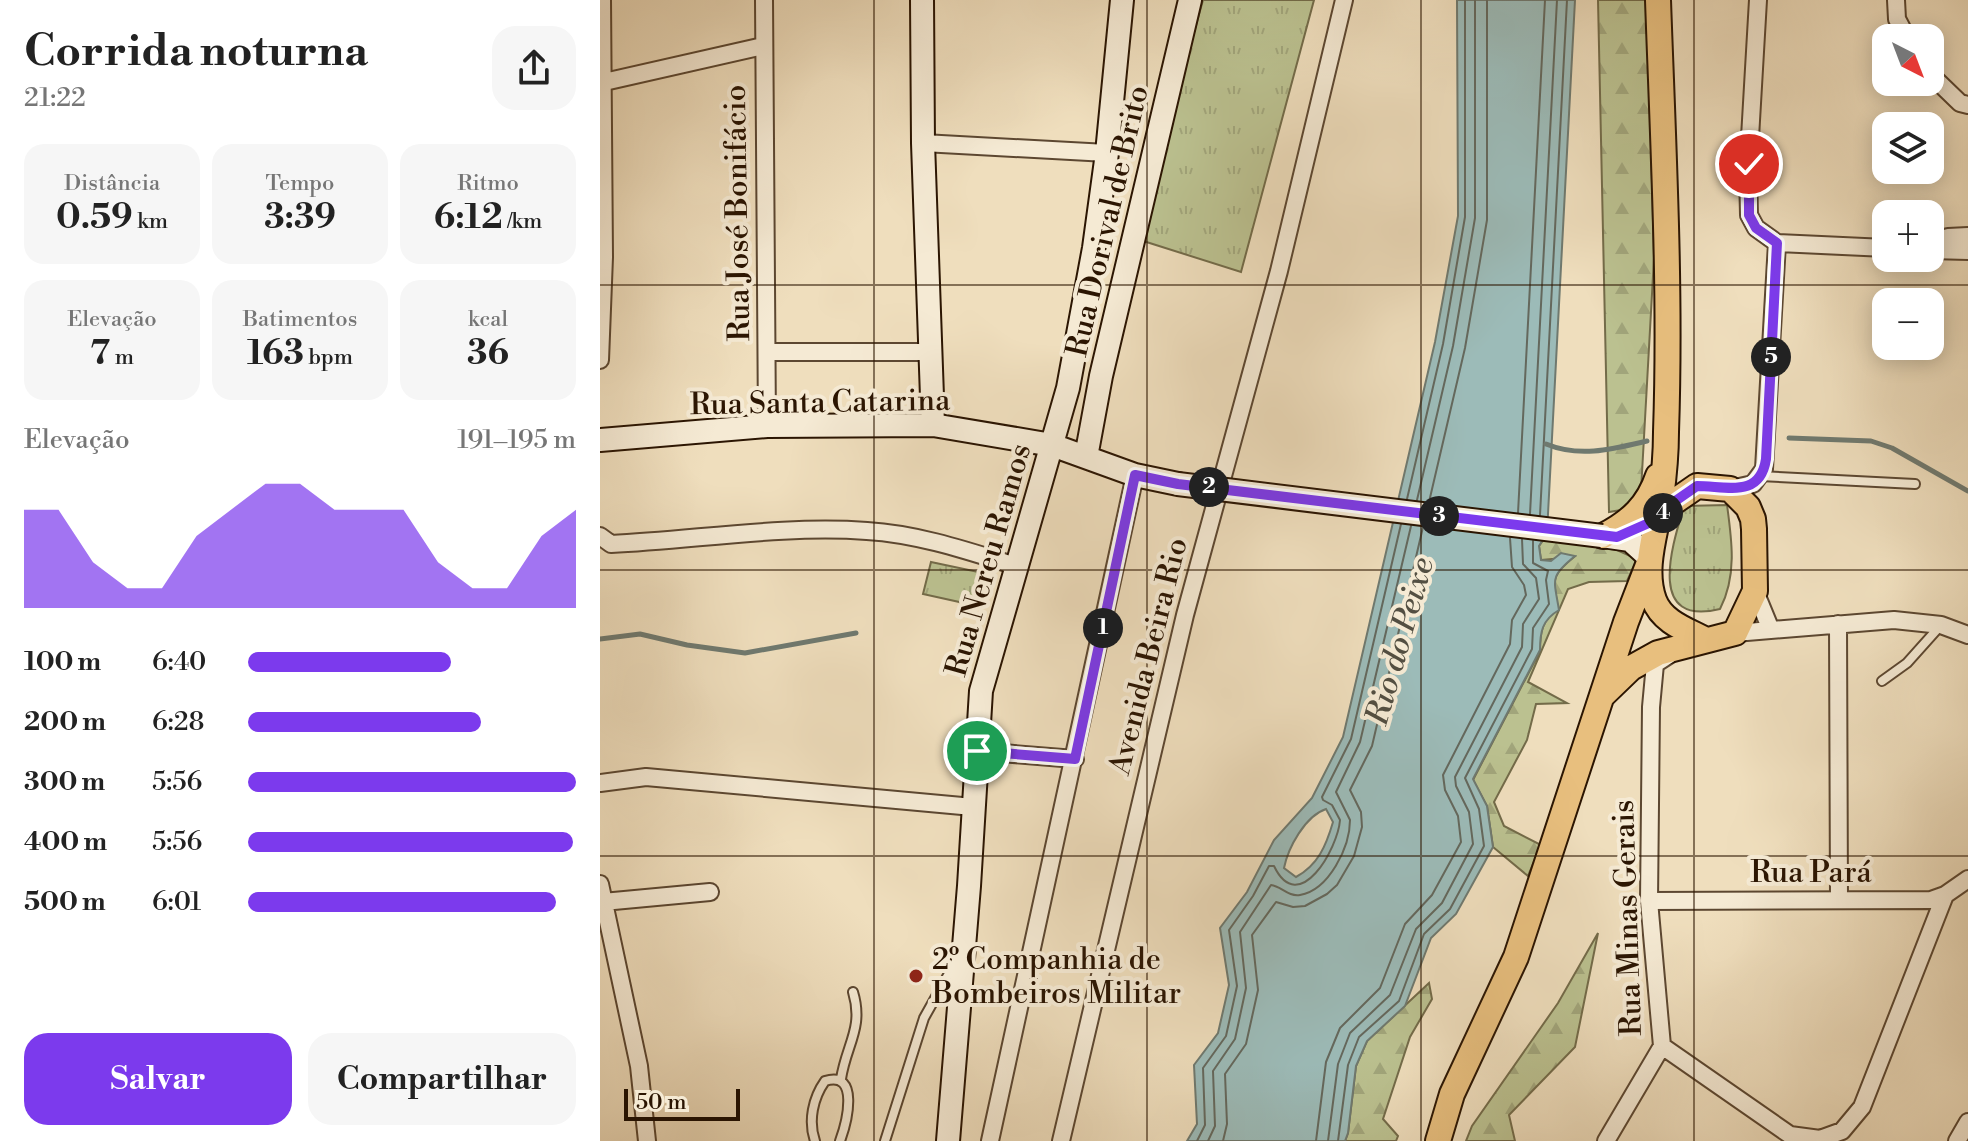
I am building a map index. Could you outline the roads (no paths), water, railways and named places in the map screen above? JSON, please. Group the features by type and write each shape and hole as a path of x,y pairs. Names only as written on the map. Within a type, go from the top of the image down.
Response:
{"main road":[{"path":"1438,1141 1452,1094 1516,957 1626,622 1650,561 1666,447 1665,220 1658,0"},
{"path":"1601,696 1631,668 1658,653 1735,633 1755,591 1753,519 1748,507 1730,489 1697,486 1680,470 1666,447"},
{"path":"1607,536 1632,519 1650,496 1666,447"},
{"path":"1658,519 1668,506 1697,486"},
{"path":"1650,561 1654,599 1662,613 1694,642"}],"street":[{"path":"600,360 602,0"},
{"name":"Rua José Bonifácio","path":"764,0 767,426"},
{"path":"922,0 923,143 933,425"},
{"name":"Rua Nereu Ramos","path":"948,1141 981,691 1068,388 1094,248 1122,0"},
{"name":"Rua Dorival de Brito","path":"1086,457 1101,376 1190,0"},
{"name":"Avenida Beira Rio","path":"1061,1141 1185,615 1279,271 1344,0"},
{"path":"1758,0 1748,172 1749,215 1756,228 1777,243 1872,247"},
{"path":"1896,0 1900,24"},
{"path":"601,83 763,46"},
{"path":"1944,85 1965,101"},
{"path":"923,143 1107,153"},
{"path":"1944,238 1968,236"},
{"path":"1730,489 1747,487 1760,476 1766,459 1777,243"},
{"path":"1944,250 1968,251"},
{"path":"767,352 929,352"},
{"name":"Rua Santa Catarina","path":"600,440 767,426 933,425 1052,445 1135,475 1178,484 1607,536"},
{"path":"990,1141 1135,475"},
{"path":"1607,536 1658,519"},
{"path":"600,536 611,544 789,531 869,531 946,544 1016,566"},
{"path":"1607,536 1630,540 1650,561"},
{"path":"1755,591 1771,630"},
{"path":"1735,633 1894,620 1941,625 1968,635"},
{"path":"1838,624 1839,900"},
{"name":"Rua Minas Gerais","path":"1606,1141 1662,1046 1649,901 1652,679 1655,664 1694,642"},
{"path":"977,751 1075,759"},
{"path":"600,783 646,777 973,807"},
{"name":"Rua Pará","path":"1649,901 1931,900 1945,895 1968,879"},
{"path":"600,884 639,1066 647,1141"},
{"path":"603,902 710,892"},
{"path":"1662,1046 1790,1135 1820,1139 1842,1131 1862,1107 1945,895"},
{"path":"1957,1141 1968,1122"}],"lane":[{"path":"1760,476 1915,484"},
{"path":"1882,681 1907,663 1941,625"},
{"path":"885,1141 924,1018 964,946"},
{"path":"841,1079 855,1038 857,1004 853,992"},
{"path":"815,1141 812,1132 814,1099 825,1081 841,1079"},
{"path":"840,1141 847,1118 848,1093 841,1079"}],"water":[{"name":"Rio do Peixe","path":"1457,0 1575,0 1547,533 1539,546 1541,560 1551,561 1561,553 1575,556 1557,574 1555,585 1559,610 1543,627 1540,650 1473,779 1487,806 1493,847 1456,914 1431,938 1405,1006 1367,1041 1356,1066 1345,1141 1187,1141 1197,1124 1194,1065 1218,1033 1229,985 1220,928 1247,892 1274,840 1312,798 1343,737 1435,342 1458,216","holes":["1326,809 1333,822 1324,847 1310,867 1296,877 1284,868 1289,851 1311,818"]}],"waterway":[{"path":"1789,438 1871,441 1892,448 1968,491"},
{"path":"1546,444 1584,451 1647,441"},
{"path":"600,639 640,634 687,645 745,653 856,633"}],"place":[{"name":"2º Companhia de Bombeiros Militar","path":"916,976"}]}
